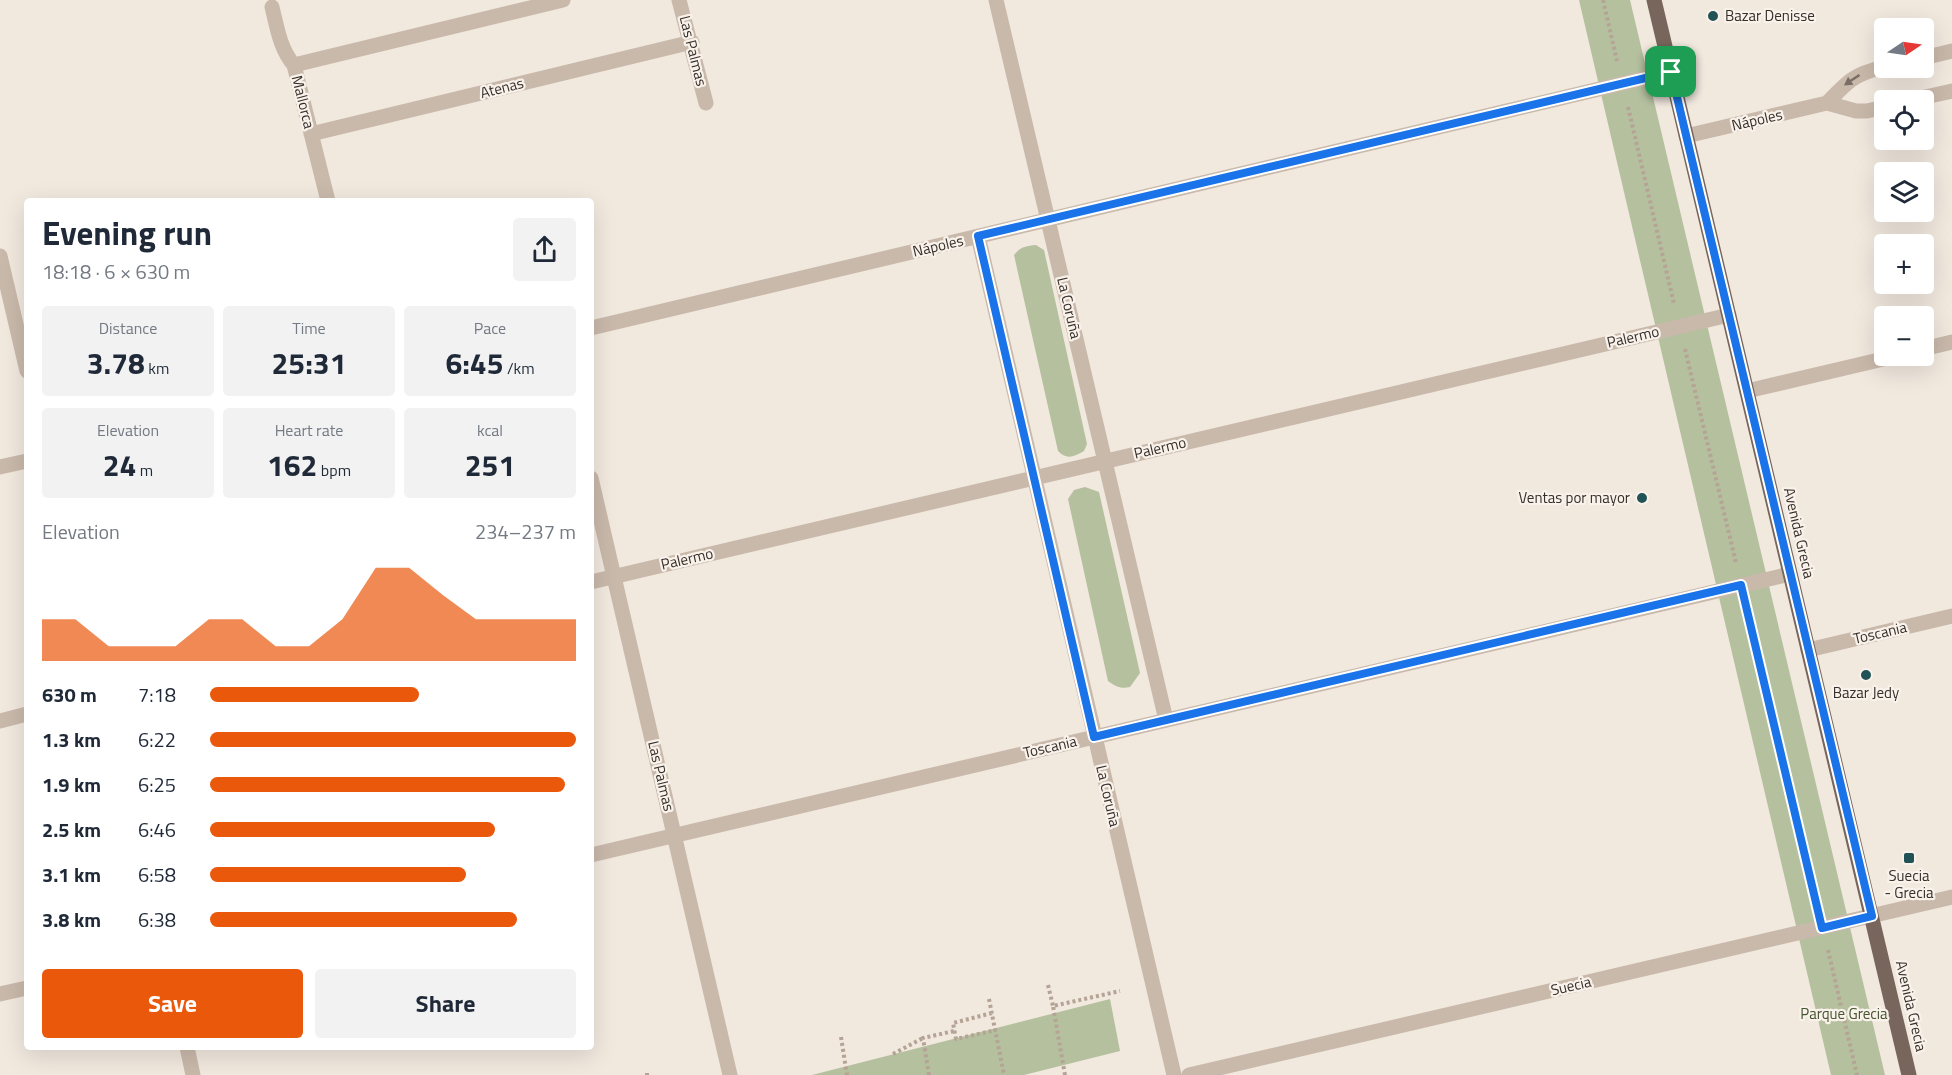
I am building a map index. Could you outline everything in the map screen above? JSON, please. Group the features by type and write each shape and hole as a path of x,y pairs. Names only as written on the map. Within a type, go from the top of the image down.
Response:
{"main road":[{"name":"Avenida Grecia","path":"1654,0 1909,1075"}],"street":[{"path":"294,65 562,0"},
{"name":"Las Palmas","path":"680,0 706,103"},
{"name":"La Coruña","path":"996,0 1166,720"},
{"name":"Mallorca","path":"272,7 282,44 294,65 327,198"},
{"name":"Atenas","path":"311,134 692,42"},
{"path":"1934,55 1952,51"},
{"path":"1827,103 1848,80 1874,70"},
{"name":"Nápoles","path":"594,327 1671,72"},
{"path":"1934,95 1952,91"},
{"name":"Nápoles","path":"1686,136 1827,103 1856,111 1874,110"},
{"name":"La Coruña","path":"978,236 1174,1075"},
{"path":"0,256 24,358"},
{"name":"Palermo","path":"594,581 1729,315"},
{"path":"1934,346 1952,342"},
{"path":"1747,391 1874,361"},
{"path":"0,467 24,462"},
{"name":"Las Palmas","path":"594,491 730,1075"},
{"name":"Toscania","path":"594,854 1790,574"},
{"name":"Toscania","path":"1808,650 1952,616"},
{"path":"0,721 24,715"},
{"name":"Suecia","path":"1189,1075 1228,1071 1952,897"},
{"path":"0,994 24,989"},
{"path":"188,1050 193,1075"}],"path":[{"path":"1603,0 1857,1075"},
{"path":"1048,985 1065,1075"},
{"path":"1053,1006 1120,991"},
{"path":"989,999 1004,1075"},
{"path":"992,1013 952,1023 956,1039 996,1030"},
{"path":"893,1054 923,1038 954,1030"},
{"path":"841,1037 848,1075"},
{"path":"923,1038 929,1075"}],"green space":[{"name":"Parque Grecia","path":"1579,0 1630,0 1885,1075 1831,1075"},
{"path":"1036,245 1044,250 1087,444 1084,451 1070,457 1058,451 1014,255 1024,247"},
{"path":"1085,487 1099,492 1140,673 1130,687 1119,687 1108,681 1068,499 1074,490"},
{"path":"1110,999 1120,1051 1024,1075 812,1075"}],"place":[{"name":"Bazar Denisse","path":"1713,16"},
{"name":"Ventas por mayor","path":"1642,498"},
{"name":"Bazar Jedy","path":"1866,675"},
{"name":"Suecia - Grecia","path":"1909,858"}],"route":[{"path":"1671,72 1872,916 1822,928 1741,585 1094,737 978,236 1671,72"}]}
